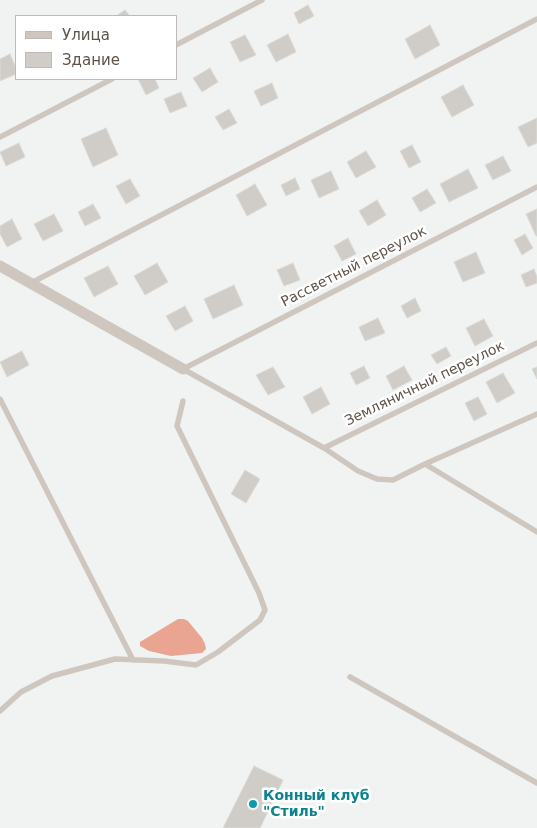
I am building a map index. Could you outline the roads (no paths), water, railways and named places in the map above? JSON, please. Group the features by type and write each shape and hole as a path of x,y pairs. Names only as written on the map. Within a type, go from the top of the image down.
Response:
{"street":[{"path":"0,266 183,369"}],"lane":[{"path":"178,44 262,0"},
{"path":"31,283 537,19"},
{"path":"0,137 110,80"},
{"name":"Рассветный переулок","path":"183,369 537,187"},
{"name":"Земляничный переулок","path":"324,448 537,342"},
{"path":"183,369 324,448 358,472 377,479 393,480 537,414"},
{"path":"0,399 133,660"},
{"path":"0,711 21,692 52,676 115,659 164,661 196,665 218,652 260,620 265,610 258,593 177,426 183,401"},
{"path":"425,464 537,532"},
{"path":"350,677 537,783"}],"place":[{"name":"Конный клуб \"Стиль\"","path":"253,804"}]}
